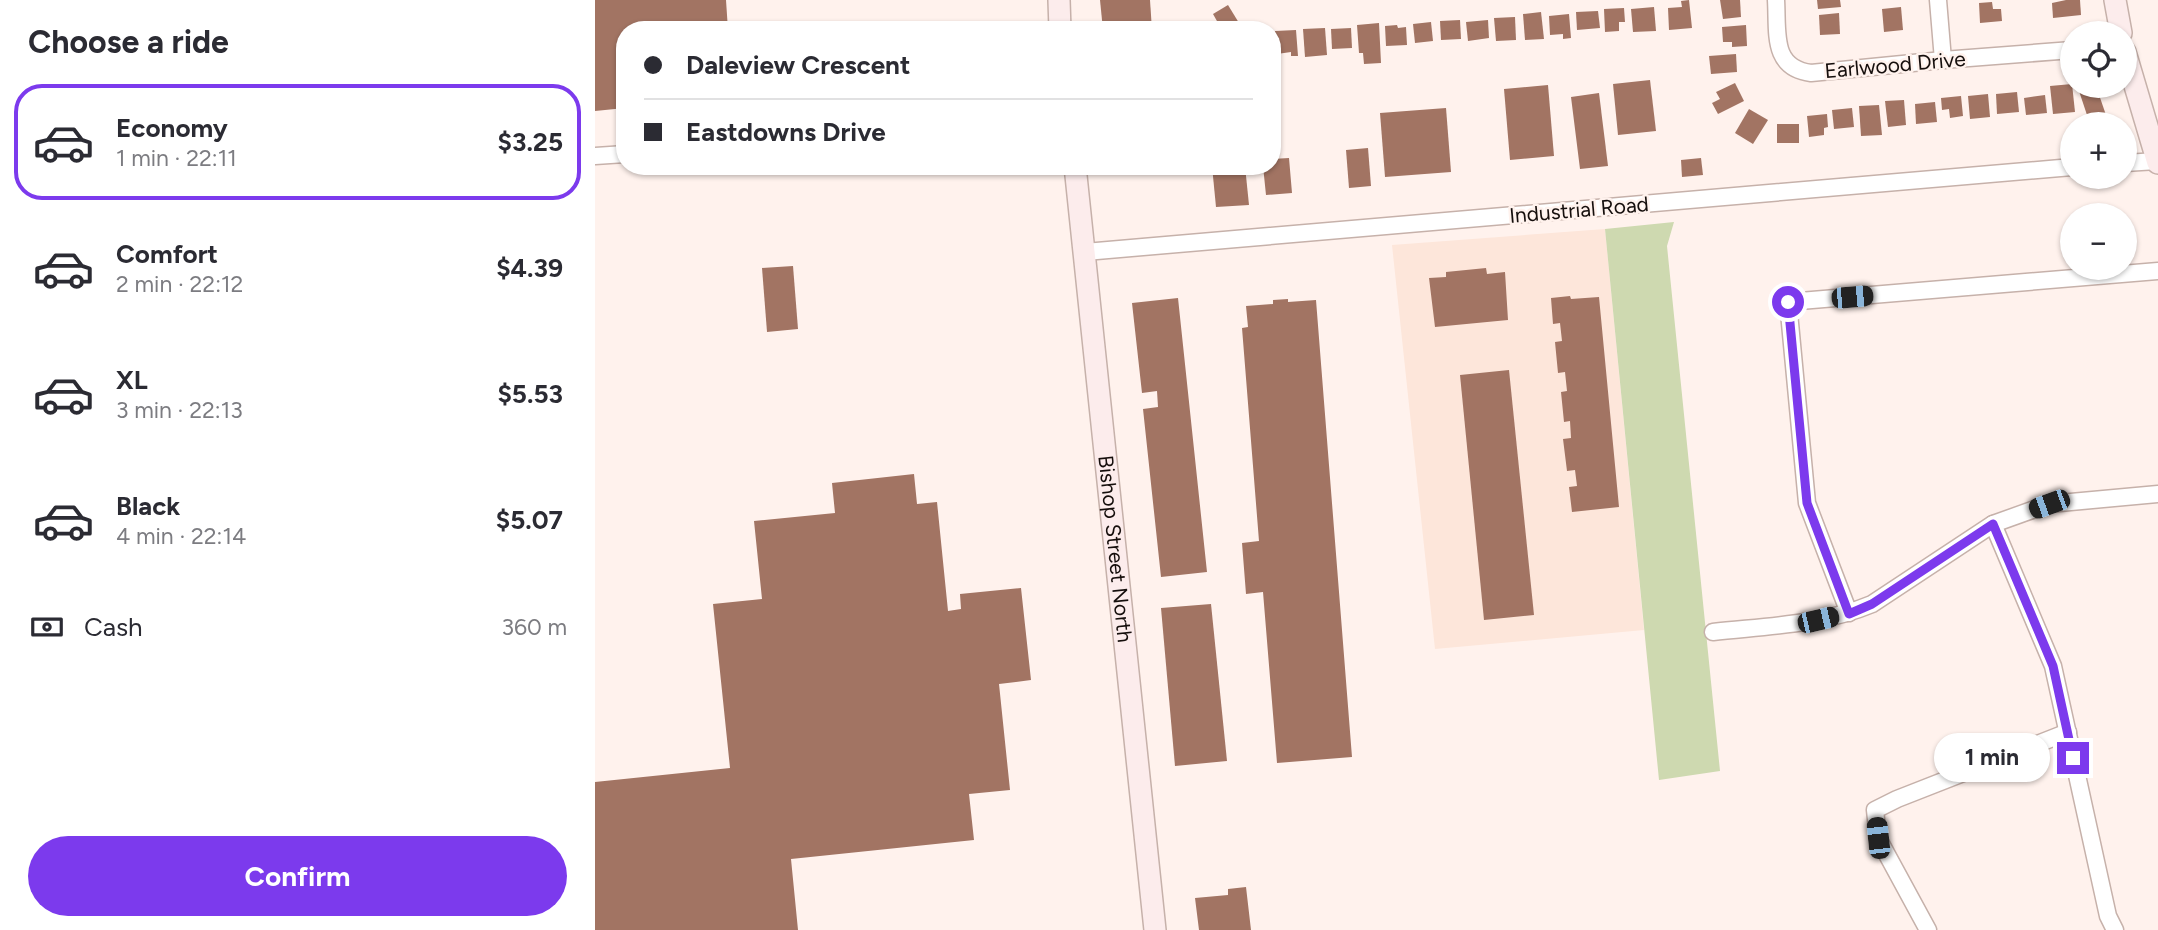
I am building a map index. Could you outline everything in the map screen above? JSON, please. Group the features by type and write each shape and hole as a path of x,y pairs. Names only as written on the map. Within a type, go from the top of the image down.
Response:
{"main road":[{"path":"1059,0 1060,21"},
{"path":"2115,0 2119,21"},
{"path":"2137,93 2157,162"},
{"name":"Bishop Street North","path":"1076,175 1155,930"}],"street":[{"name":"Earlwood Drive","path":"1776,0 1782,56 1788,66 1799,72 2060,51"},
{"path":"1938,0 1943,60"},
{"path":"595,156 616,155"},
{"path":"2137,163 2157,162"},
{"name":"Industrial Road","path":"1085,252 2060,168"},
{"path":"1849,614 1807,503 1788,302 2158,271"},
{"path":"1713,632 1849,614 1872,604 1993,524 2049,504 2158,494"},
{"path":"1993,524 2053,666 2108,916 2115,930"},
{"path":"1929,930 1878,838 1875,810 2068,732"}],"shaded area":[{"path":"1605,229 1644,630 1435,649 1392,245"}],"green space":[{"path":"1674,222 1667,246 1720,771 1659,780 1605,229"}],"building":[{"path":"595,0 726,0 727,21 616,21 616,109 595,111"},
{"path":"1100,0 1150,0 1151,21 1102,21"},
{"path":"1689,0 1692,28 1669,30 1668,8 1682,7 1681,1"},
{"path":"1720,0 1740,0 1741,17 1723,19"},
{"path":"1817,0 1840,0 1841,7 1818,9"},
{"path":"2080,0 2081,15 2053,18 2052,3"},
{"path":"1992,2 1993,9 2001,9 2002,21 1980,23 1979,3"},
{"path":"1228,5 1238,21 1217,21 1213,14"},
{"path":"1654,7 1656,31 1633,32 1631,9"},
{"path":"1901,7 1903,30 1884,32 1882,9"},
{"path":"1624,8 1625,22 1619,22 1619,31 1605,32 1604,9"},
{"path":"1598,11 1600,28 1577,30 1576,12"},
{"path":"1541,12 1544,39 1525,40 1523,14"},
{"path":"1839,13 1840,34 1820,35 1819,15"},
{"path":"1569,14 1571,38 1563,39 1563,34 1550,35 1549,16"},
{"path":"1515,17 1516,40 1496,41 1494,18"},
{"path":"1460,20 1461,39 1441,40 1440,21"},
{"path":"1488,20 1489,38 1468,41 1466,22"},
{"path":"1431,22 1433,41 1415,43 1413,24"},
{"path":"1379,23 1381,63 1364,64 1363,53 1359,53 1357,25"},
{"path":"1397,25 1398,28 1406,27 1407,45 1386,46 1385,26"},
{"path":"1746,25 1747,46 1732,47 1732,42 1723,42 1722,27"},
{"path":"1325,28 1327,55 1305,57 1303,29"},
{"path":"1351,28 1352,48 1332,49 1331,29"},
{"path":"1296,30 1298,56 1291,56 1291,52 1281,53 1281,31"},
{"path":"1736,54 1737,72 1711,74 1709,56"},
{"path":"1650,80 1656,131 1618,135 1613,84"},
{"path":"1735,83 1744,101 1718,114 1712,103 1720,99 1716,92"},
{"path":"1548,85 1554,156 1510,160 1504,89"},
{"path":"2060,85 2060,98 2074,98 2075,112 2053,114 2050,86"},
{"path":"2017,92 2019,112 1997,114 1996,94"},
{"path":"1599,93 1608,166 1580,169 1571,97"},
{"path":"1988,94 1990,117 1970,119 1968,96"},
{"path":"2045,95 2047,113 2026,115 2024,98"},
{"path":"1961,96 1963,116 1950,118 1949,109 1942,110 1941,98"},
{"path":"2081,98 2100,98 2105,112 2086,112"},
{"path":"1904,100 1906,125 1888,127 1885,101"},
{"path":"1935,102 1937,122 1916,124 1915,104"},
{"path":"1879,105 1882,135 1861,136 1859,106"},
{"path":"1446,108 1451,172 1385,177 1380,113"},
{"path":"1852,108 1854,127 1834,129 1832,110"},
{"path":"1749,109 1768,120 1753,144 1735,133"},
{"path":"1827,114 1828,127 1824,128 1824,135 1809,137 1807,116"},
{"path":"1777,124 1799,124 1799,143 1777,143"},
{"path":"1368,148 1371,186 1349,188 1346,150"},
{"path":"1281,158 1289,158 1292,193 1266,195 1264,175 1281,175"},
{"path":"1701,158 1703,175 1682,177 1681,160"},
{"path":"1213,175 1246,175 1249,205 1216,207"},
{"path":"793,266 798,329 767,332 762,268"},
{"path":"1486,268 1487,274 1505,272 1508,320 1435,327 1429,278 1446,277 1446,272"},
{"path":"1570,296 1571,299 1599,297 1619,507 1572,512 1569,487 1577,486 1575,470 1567,471 1563,439 1571,438 1570,421 1564,422 1561,392 1567,391 1565,372 1558,373 1555,342 1562,341 1560,323 1553,324 1551,298"},
{"path":"1178,298 1207,572 1161,577 1143,409 1158,407 1157,391 1142,393 1132,303"},
{"path":"1288,299 1288,302 1316,300 1352,757 1277,763 1263,592 1246,594 1242,543 1259,541 1242,328 1248,327 1246,306 1273,304 1273,300"},
{"path":"1509,370 1534,615 1484,620 1460,375"},
{"path":"914,474 917,504 937,502 948,611 961,609 960,594 1021,588 1031,680 999,684 1010,790 969,794 974,840 791,859 798,930 595,930 595,782 730,768 713,604 762,599 754,521 835,513 832,483"},
{"path":"1211,604 1227,761 1175,766 1161,608"},
{"path":"1246,887 1251,930 1199,930 1195,898 1228,895 1228,889"}],"route":[{"path":"1788,302 1807,503 1849,614 1872,604 1993,524 2053,666 2073,758"}]}
